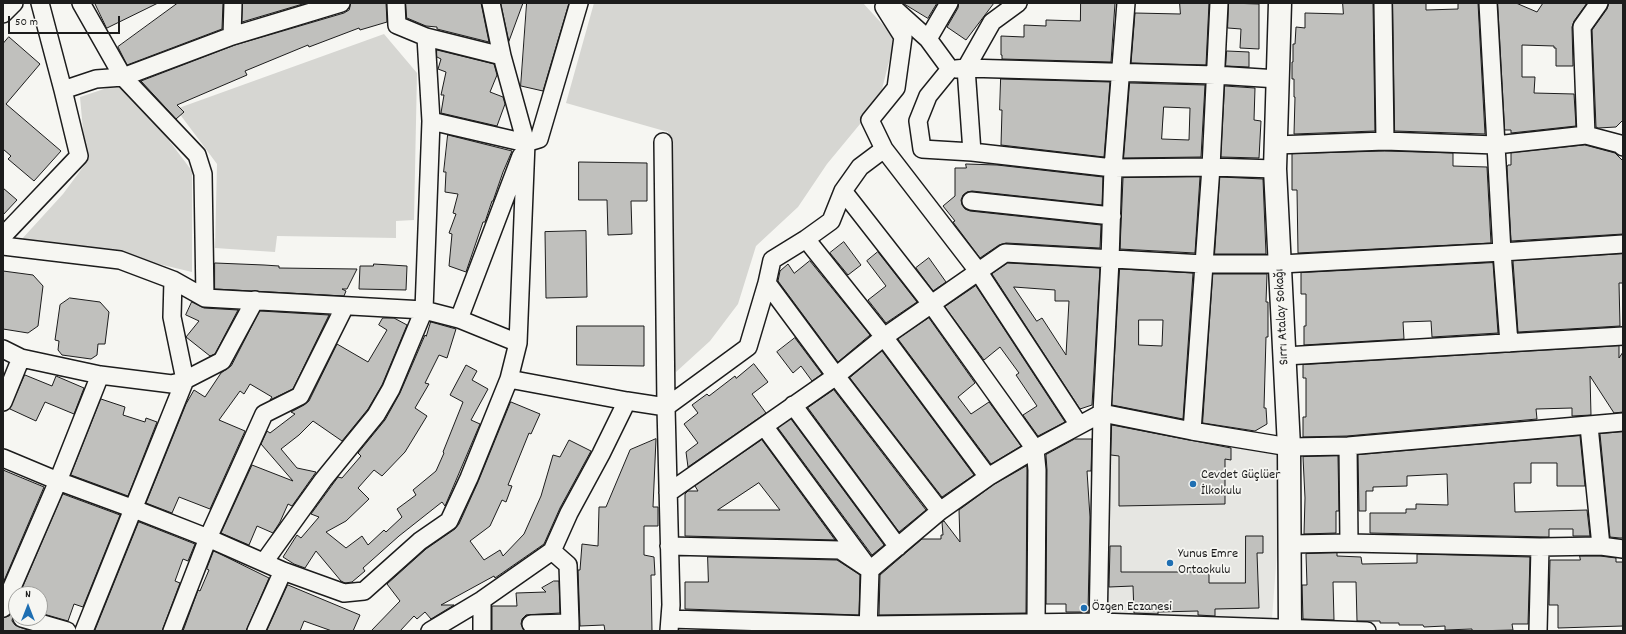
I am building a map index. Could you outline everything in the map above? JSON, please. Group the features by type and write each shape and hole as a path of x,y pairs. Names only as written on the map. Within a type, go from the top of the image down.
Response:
{"main road":[{"name":"Sırrı Atalay Sokağı","path":"1280,3 1275,169 1281,264 1289,447 1291,544 1290,630"}],"street":[{"path":"3,14 14,3"},
{"path":"3,236 79,156 40,3"},
{"path":"81,3 123,77 197,155 203,174 205,298"},
{"path":"232,36 233,3"},
{"path":"63,90 96,79 123,77 232,36 341,3"},
{"path":"396,3 397,25 426,37 502,56"},
{"path":"3,458 58,481 134,508 283,571 344,593 364,591 420,541 449,521 469,478 509,379 518,343 526,143 502,56 491,3"},
{"path":"431,121 526,143 539,139 579,3"},
{"path":"882,3 903,37 896,88 870,120 884,149 978,271 1079,425"},
{"path":"888,3 928,39 958,69 972,152"},
{"path":"928,39 949,3"},
{"path":"1018,3 992,22 958,69 928,96 918,122 922,149 972,152 1113,168 1211,167 1275,169"},
{"path":"1098,626 1102,413 1113,168 1126,3"},
{"path":"1192,431 1211,167 1219,3"},
{"path":"1383,3 1385,141"},
{"path":"1488,3 1502,252 1509,343"},
{"path":"1586,135 1582,27 1599,3"},
{"path":"264,562 323,480 376,415 391,389 424,310 431,121 426,37"},
{"path":"958,69 1121,72 1278,79"},
{"path":"1276,145 1385,141 1496,145 1586,135 1622,144"},
{"path":"663,142 670,625 940,628 1036,622 1098,626 1367,631"},
{"path":"459,319 526,143"},
{"path":"509,379 626,402 666,407 748,347 767,283 772,260 831,221 843,191 860,167 884,149"},
{"path":"843,191 932,305 1035,449 1037,470 1036,622"},
{"path":"970,201 1112,216"},
{"path":"806,238 884,337 988,477"},
{"path":"668,493 836,376 884,337 1005,253 1204,264 1281,264 1623,244"},
{"path":"3,246 120,260 173,280 205,298 424,310 459,319 518,343"},
{"path":"84,631 185,380 172,317 173,280"},
{"path":"767,283 836,376 940,511"},
{"path":"3,349 21,358 100,375 172,384 185,380 222,361 256,300"},
{"path":"172,631 208,538 264,414 300,396 345,306"},
{"path":"1285,356 1623,336"},
{"path":"3,402 21,358"},
{"path":"3,608 58,481 100,375"},
{"path":"430,631 482,600 552,551 569,513 601,454 626,402"},
{"path":"793,405 898,547"},
{"path":"870,570 940,511 988,477 1035,449 1102,413 1192,431 1289,447 1348,446 1623,422"},
{"path":"764,426 870,570 868,628"},
{"path":"1589,426 1601,546"},
{"path":"1348,446 1349,543"},
{"path":"1291,544 1349,543 1540,547 1601,546 1623,549"},
{"path":"669,546 840,550 870,570"},
{"path":"1538,631 1540,547"},
{"path":"531,624 570,627 568,565 552,551"},
{"path":"256,631 283,571"},
{"path":"482,600 482,631"},
{"path":"48,626 67,631"}],"shaded area":[{"path":"594,3 863,3 895,38 879,101 827,164 798,207 756,246 738,304 710,341 676,372 670,358 668,132 566,103"},
{"path":"384,34 417,73 414,220 396,221 396,238 277,236 275,252 215,248 217,164 176,109"},
{"path":"125,82 192,171 192,272 121,255 21,240 63,194 86,163 80,97"},
{"name":"Cevdet Güçlüer İlkokulu","path":"1106,418 1285,450 1272,618 1102,615"}],"building":[{"path":"95,3 158,3 107,28"},
{"path":"178,3 223,3 222,29 127,65 118,47"},
{"path":"243,3 306,3 242,22"},
{"path":"351,3 386,3 387,22 360,30 359,28 309,47 308,45 245,71 247,75 177,105 184,112 176,119 141,81 235,45 344,13 349,10"},
{"path":"406,3 481,3 489,42 437,29 437,27 426,26 407,18"},
{"path":"501,3 523,3 509,41"},
{"path":"527,3 569,3 543,91 521,86"},
{"path":"903,3 937,3 928,18"},
{"path":"959,3 994,3 966,40 947,27 958,8"},
{"path":"1081,3 1115,3 1111,62 1002,59 1001,36 1024,37 1024,25 1046,26 1046,20 1080,21"},
{"path":"1180,3 1209,3 1206,65 1131,63 1135,13 1180,14"},
{"path":"1229,3 1259,4 1259,49 1240,48 1241,29 1228,28"},
{"path":"1343,3 1373,3 1375,131 1294,134 1295,97 1294,79 1292,79 1292,62 1296,27 1305,28 1305,13 1343,14"},
{"path":"1393,3 1426,3 1426,10 1458,9 1458,3 1478,3 1485,134 1395,131"},
{"path":"1498,3 1516,3 1537,12 1543,3 1587,3 1574,21 1572,27 1573,66 1556,66 1556,48 1554,48 1554,46 1522,45 1522,77 1535,77 1534,93 1574,94 1576,126 1511,133 1511,130 1505,130"},
{"path":"1609,3 1623,3 1623,120 1616,127 1598,128 1596,127 1592,30 1607,9"},
{"path":"9,37 40,64 6,104 61,151 34,181 8,159 11,156 3,149 3,44"},
{"path":"437,50 494,64 497,75 490,92 503,97 505,104 497,126 441,113 444,95 441,95 446,72 438,69 441,59 437,57"},
{"path":"1227,51 1249,52 1249,67 1226,66"},
{"path":"1001,79 1110,82 1104,157 1001,145"},
{"path":"1130,83 1205,85 1201,157 1124,158","holes":["1164,107 1190,108 1189,140 1162,139"]},
{"path":"1225,86 1255,88 1254,120 1261,121 1259,158 1221,157"},
{"path":"448,135 512,151 485,222 483,222 466,272 449,266 452,234 449,233 456,214 453,213 458,194 445,192 446,172 444,172"},
{"path":"1585,145 1615,153 1623,161 1623,234 1511,241 1507,167 1508,165 1511,165 1511,153"},
{"path":"1385,151 1453,153 1453,166 1487,167 1491,243 1298,253 1297,190 1292,190 1292,154"},
{"path":"579,162 647,163 647,201 631,201 632,234 608,235 607,200 579,200"},
{"path":"966,164 997,165 1103,177 1102,205 972,191 963,195 961,200 965,209 970,211 1101,225 1100,248 1006,243 999,245 980,258 943,206 955,196 955,168 966,168"},
{"path":"1200,177 1195,253 1120,249 1123,178"},
{"path":"1220,177 1263,179 1266,254 1215,254"},
{"path":"3,188 17,200 3,215"},
{"path":"586,231 587,297 546,298 545,232"},
{"path":"844,242 861,265 848,275 830,253"},
{"path":"878,252 917,302 886,323 868,300 886,286 867,261"},
{"path":"1623,254 1623,283 1619,283 1620,326 1518,332 1513,261"},
{"path":"929,258 946,282 933,291 916,268"},
{"path":"810,261 870,335 838,362 778,281 780,271 788,264 794,273"},
{"path":"215,263 279,266 279,268 357,269 347,289 342,289 346,291 344,296 215,289"},
{"path":"1008,263 1100,268 1092,405 1080,409 992,274","holes":["1014,287 1055,290 1055,301 1069,301 1066,355 1042,318 1037,321"]},
{"path":"1493,263 1498,333 1432,337 1431,321 1403,322 1404,339 1304,345 1304,326 1306,326 1306,294 1301,294 1301,273"},
{"path":"374,264 407,266 406,290 359,289 360,266 373,266"},
{"path":"1120,269 1193,273 1183,419 1112,405","holes":["1139,320 1163,320 1162,346 1139,345"]},
{"path":"3,271 33,275 43,286 38,326 28,333 3,329"},
{"path":"1213,274 1267,274 1266,302 1268,302 1268,337 1266,337 1264,408 1266,408 1267,424 1255,431 1203,423"},
{"path":"976,286 1065,422 1038,436 1023,415 1037,406 1016,375 1019,373 1000,347 984,360 945,307"},
{"path":"70,298 100,302 109,312 105,344 98,344 97,355 91,359 62,355 58,350 59,341 55,340 60,305"},
{"path":"192,302 204,308 238,310 215,354 210,356 186,337 199,321 186,315"},
{"path":"260,311 329,315 293,389 270,400 272,397 250,384 244,394 240,391 219,420 245,431 210,509 179,497 172,513 146,503 186,404 194,390 205,397 221,373 231,366"},
{"path":"383,318 394,318 407,325 382,385 368,409 342,441 313,421 299,435 281,449 297,468 316,472 292,506 288,504 273,533 257,526 249,545 221,533 252,465 293,481 261,444 267,431 270,433 295,414 291,412 309,401 337,344 368,362 387,330 379,325"},
{"path":"929,318 975,383 958,397 971,414 989,402 1021,446 991,464 898,339"},
{"path":"431,322 456,329 447,358 439,355 425,383 429,384 415,408 427,416 405,452 382,476 374,470 358,488 369,499 346,521 326,532 346,548 362,536 368,545 384,530 386,532 402,517 397,509 416,495 413,490 436,471 444,453 443,452 463,402 450,395 466,365 477,371 472,380 488,389 471,420 480,424 445,506 442,502 399,536 363,568 365,571 352,582 345,583 341,581 316,551 305,568 294,564 283,557 297,535 301,538 319,517 311,514 338,477 342,478 361,456 358,453 385,420 400,393"},
{"path":"577,326 644,326 644,366 577,365"},
{"path":"795,338 822,374 812,381 801,366 793,373 777,352"},
{"path":"1619,346 1619,358 1623,352 1623,412 1614,413 1590,376 1591,415 1572,416 1572,408 1536,409 1537,419 1347,436 1303,437 1303,417 1306,417 1306,378 1303,378 1303,365"},
{"path":"882,351 974,475 942,497 850,378"},
{"path":"754,364 768,382 752,394 766,413 688,467 686,452 698,443 684,424 698,413 692,405 707,394 709,396 735,376 736,378"},
{"path":"25,375 52,386 56,376 84,388 74,414 45,402 36,421 10,409"},
{"path":"834,390 926,510 899,532 808,408"},
{"path":"101,399 125,407 123,415 145,422 146,418 157,422 128,496 71,475"},
{"path":"511,402 540,414 531,434 529,433 508,485 512,486 506,502 502,500 490,526 470,541 484,560 500,550 503,556 524,534 541,496 553,455 560,457 569,440 591,451 560,508 544,544 495,578 494,576 441,605 454,605 431,619 425,612 417,619 414,616 400,631 371,631 400,601 387,584 426,549 455,529 459,524"},
{"path":"791,419 884,545 872,555 778,428"},
{"path":"1112,425 1231,448 1231,460 1225,459 1225,504 1119,506 1119,456 1111,455"},
{"path":"1623,432 1623,538 1620,538 1610,537 1600,434"},
{"path":"1580,436 1585,486 1557,486 1557,463 1531,463 1531,483 1514,483 1515,512 1587,510 1590,536 1573,536 1573,529 1549,529 1549,537 1370,533 1370,513 1406,513 1406,509 1416,509 1416,504 1448,505 1447,474 1407,476 1407,486 1373,487 1373,491 1366,491 1366,511 1359,511 1358,455"},
{"path":"656,439 653,507 658,507 658,526 644,526 644,555 654,557 655,575 651,575 652,631 605,631 604,625 580,626 578,570 580,570 582,544 598,546 599,507 606,507 630,450"},
{"path":"1075,439 1092,439 1091,471 1087,471 1090,517 1088,612 1066,612 1066,604 1046,604 1046,455"},
{"path":"762,440 835,540 685,536 685,494 688,491 698,491 695,486","holes":["759,483 780,510 718,510"]},
{"path":"1338,456 1339,511 1336,511 1336,533 1304,534 1305,498 1303,457"},
{"path":"1027,466 1026,613 879,615 880,575 922,539 941,539 941,535 943,535 942,522 944,521 960,542 959,510 993,485"},
{"path":"3,470 44,487 3,583"},
{"path":"63,494 120,515 83,607 74,604 68,621 48,615 48,586 23,586"},
{"path":"139,522 195,544 188,561 183,559 175,581 180,583 162,631 95,631"},
{"path":"1246,536 1263,536 1263,553 1257,553 1259,608 1215,609 1215,616 1198,615 1198,611 1158,612 1158,614 1134,613 1133,586 1109,587 1110,546 1121,546 1121,572 1209,572 1209,583 1245,583"},
{"path":"214,551 269,578 246,631 183,631 198,590 200,591 209,570 207,569"},
{"path":"1337,553 1337,556 1361,557 1362,564 1417,563 1417,554 1530,557 1528,624 1512,624 1513,630 1472,631 1472,629 1445,630 1445,626 1424,627 1423,625 1380,623 1380,621 1357,621 1356,582 1333,582 1334,620 1303,619 1302,585 1307,585 1306,554"},
{"path":"1580,556 1616,558 1616,562 1623,562 1623,626 1558,628 1558,605 1549,605 1550,560 1580,560"},
{"path":"708,557 837,560 860,575 859,615 685,609 685,582 708,582"},
{"path":"554,581 559,581 560,613 526,615 522,619 521,624 524,631 492,631 492,606 517,606 516,593 546,592 542,588"},
{"path":"288,585 360,615 353,631 332,631 304,621 300,631 267,631"},
{"path":"8,616 8,626 17,626 31,631 3,631 3,618"}],"place":[{"name":"Cevdet Güçlüer İlkokulu","path":"1193,484"},
{"name":"Yunus Emre Ortaokulu","path":"1170,563"},
{"name":"Özgen Eczanesi","path":"1084,608"}]}
